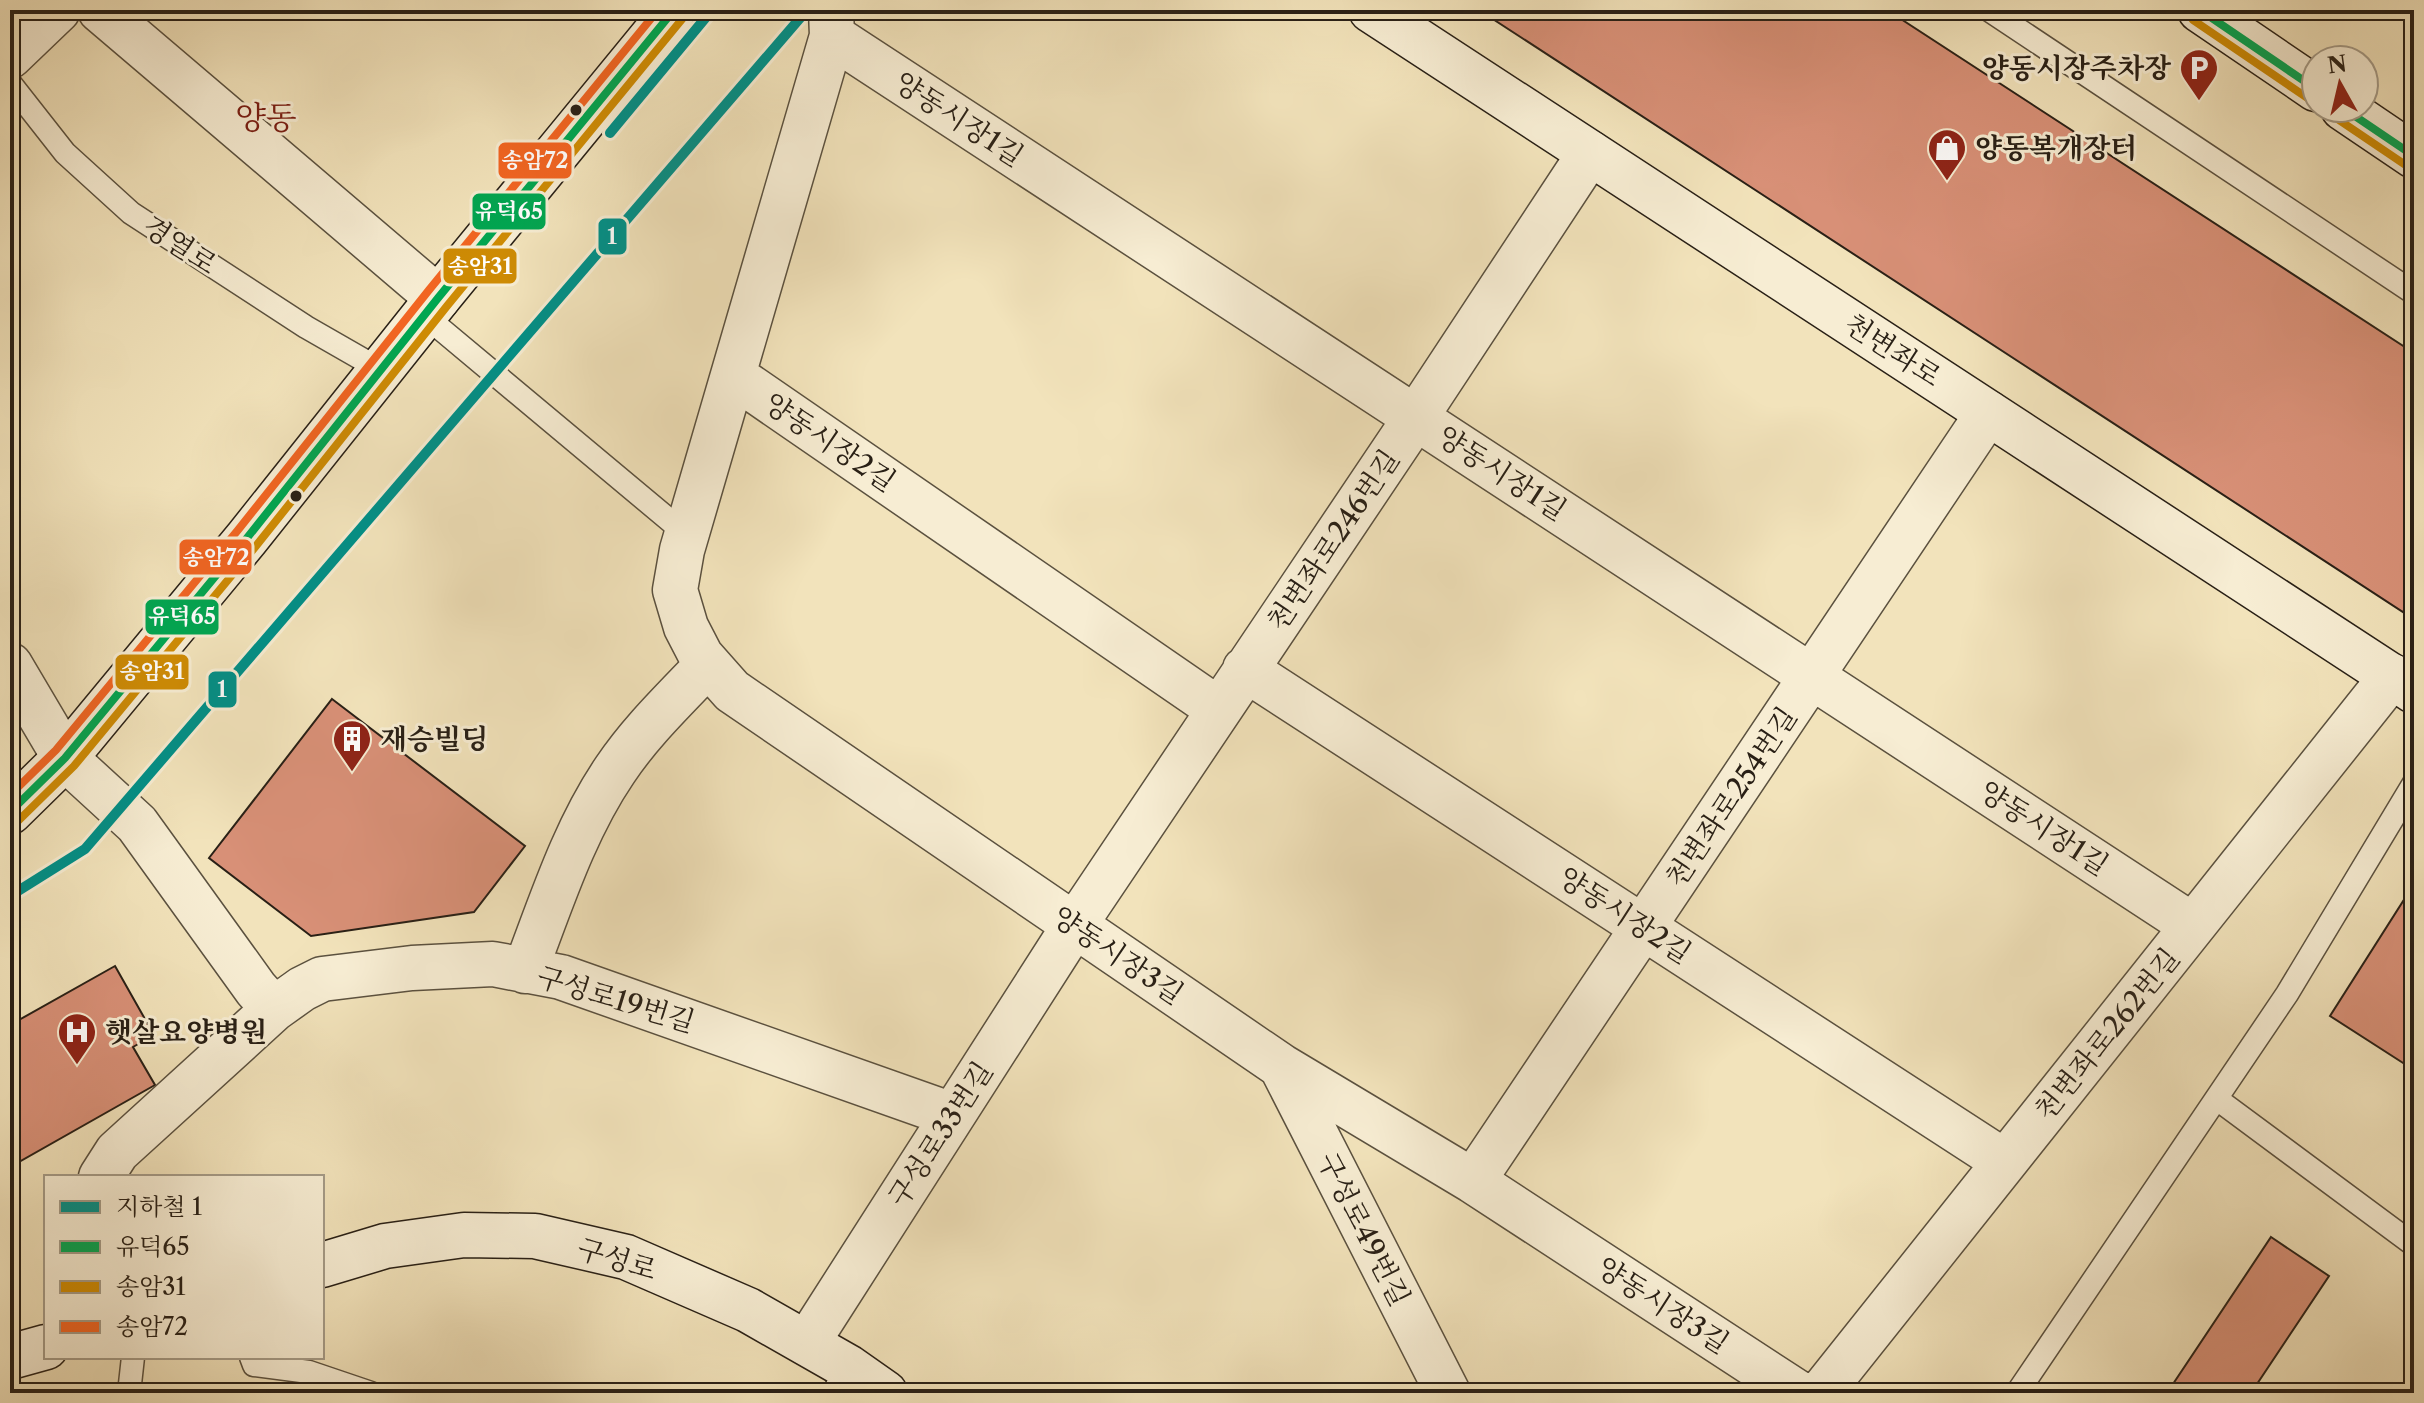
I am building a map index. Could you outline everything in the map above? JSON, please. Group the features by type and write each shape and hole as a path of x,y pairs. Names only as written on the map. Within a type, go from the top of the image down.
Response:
{"street":[{"path":"10,56 58,10"},
{"path":"100,10 431,307"},
{"path":"10,812 65,758 674,10"},
{"name":"천변좌로","path":"1371,10 2403,683"},
{"path":"2200,10 2300,78"},
{"name":"양동시장2길","path":"832,23 734,376 1218,709"},
{"name":"양동시장1길","path":"832,23 1416,417 2193,926"},
{"path":"2367,124 2414,156"},
{"name":"천변좌로246번길","path":"1074,926 1590,153"},
{"name":"양동시장3길","path":"734,376 686,534 675,590 686,627 708,664 732,691 1281,1066 1473,1181 1798,1393"},
{"name":"천변좌로254번길","path":"1473,1181 1988,413"},
{"path":"525,971 582,826 615,769 657,717 708,664"},
{"path":"10,665 65,758 137,824 256,989 274,1009"},
{"name":"양동시장2길","path":"1245,669 2005,1162"},
{"name":"천변좌로262번길","path":"1821,1393 2193,926 2403,683"},
{"name":"구성로33번길","path":"807,1343 1074,926"},
{"name":"구성로19번길","path":"102,1175 117,1152 274,1009 302,989 322,979 412,968 493,964 575,982 952,1115"},
{"name":"구성로49번길","path":"1281,1066 1448,1393"},
{"name":"구성로","path":"324,1264 385,1246 464,1235 535,1236 626,1257 748,1310 807,1343 840,1380 885,1393"},
{"path":"10,1357 44,1348"}],"lane":[{"path":"1989,10 2414,293"},
{"name":"경열로","path":"10,83 65,153 131,213 306,327 381,370"},
{"path":"431,307 686,534"},
{"path":"2017,1393 2287,994 2414,783"},
{"path":"2217,1099 2414,1245"},
{"path":"129,1393 133,1359"},
{"path":"252,1359 254,1365 309,1372 371,1393"}],"building":[{"name":"양동복개장터","path":"1479,10 1887,10 2414,353 2414,595 2403,612"},
{"name":"재승빌딩","path":"332,699 525,846 474,912 311,936 209,858"},
{"path":"2414,884 2414,1070 2330,1016"},
{"name":"햇살요양병원","path":"115,966 154,1035 133,1047 155,1085 10,1167 10,1025"},
{"path":"2271,1237 2329,1276 2251,1393 2167,1393"}],"metro line":[{"name":"1","path":"610,133 712,10"},
{"name":"1","path":"10,896 85,849 807,10"}],"transit line":[{"name":"송암72","path":"10,795 56,750 238,530 658,10"},
{"name":"유덕65","path":"10,812 65,758 674,10"},
{"name":"유덕65","path":"2200,10 2300,78"},
{"name":"송암31","path":"18,821 74,766 683,18"},
{"name":"송암31","path":"2193,20 2300,93"},
{"name":"송암31","path":"2345,124 2407,166"},
{"name":"유덕65","path":"2367,124 2414,156"}],"place":[{"name":"양동시장주차장","path":"2199,102"},
{"name":"양동복개장터","path":"1947,182"},
{"name":"재승빌딩","path":"352,773"},
{"name":"햇살요양병원","path":"77,1066"}],"district":[{"name":"양동","path":"266,118"}]}
